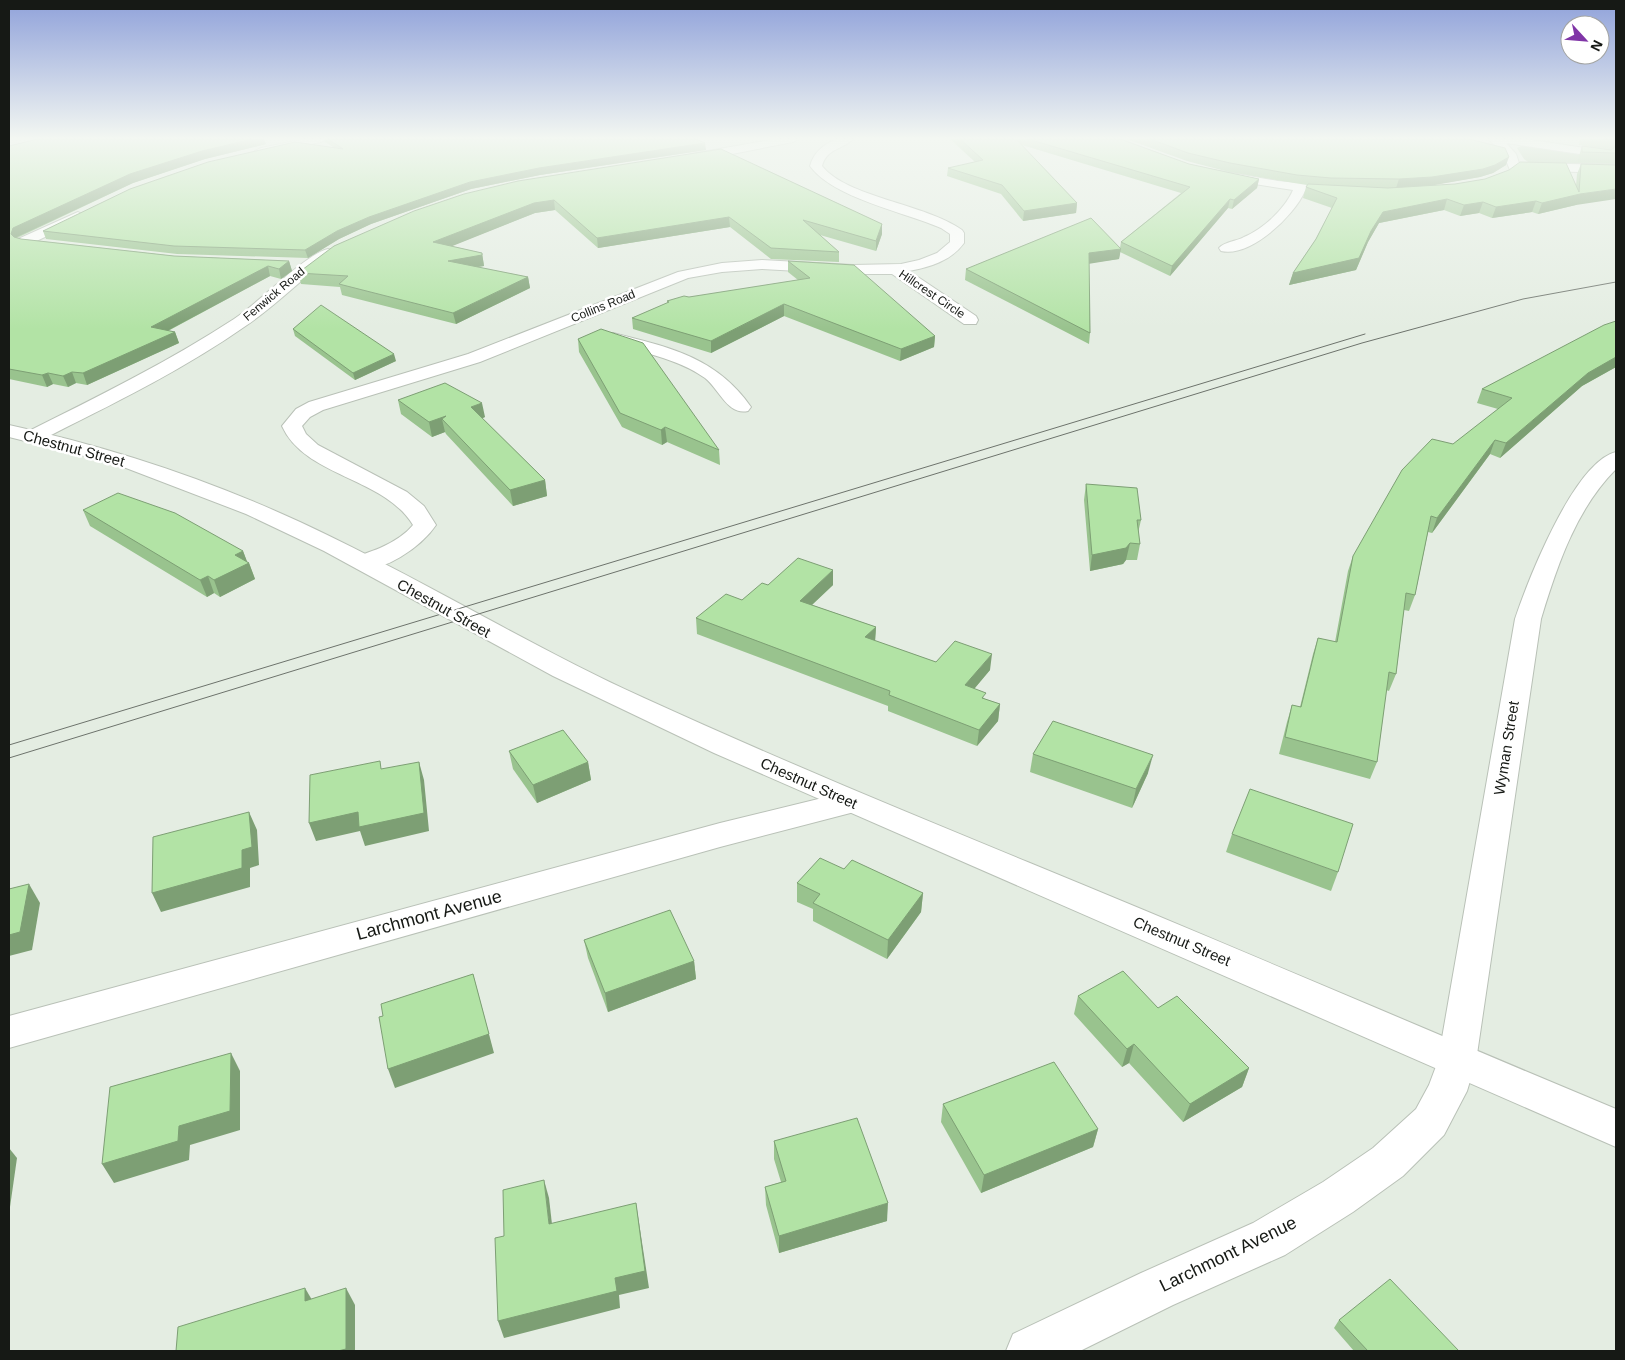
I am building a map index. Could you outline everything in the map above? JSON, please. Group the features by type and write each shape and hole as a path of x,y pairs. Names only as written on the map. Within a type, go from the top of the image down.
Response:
{"street":[{"name":"Collins Road","path":"364,563 407,544 419,534 425,525 422,516 404,500 303,443 292,432 292,426 304,413 316,406 467,360 672,278 702,270 773,265 858,269 894,268 920,264 941,257 957,243 956,233 939,221 887,202"},
{"path":"1226,248 1251,240 1266,230 1291,202"},
{"path":"16,242 89,210"},
{"path":"16,242 53,246"},
{"name":"Fenwick Road","path":"21,433 124,390 226,332 276,296 310,265 343,245"},
{"path":"292,264 310,265"},
{"name":"Hillcrest Circle","path":"894,268 970,320"},
{"path":"564,322 681,360 706,371 714,377 741,407"},
{"name":"Chestnut Street","path":"21,433 127,462 199,486 271,516 364,563 497,638 547,663 851,802 1160,932 1616,1128"},
{"name":"Wyman Street","path":"1457,1061 1528,619 1554,546 1572,511 1593,482 1616,458"},
{"name":"Larchmont Avenue","path":"9,1032 720,835 851,802"},
{"name":"Larchmont Avenue","path":"1030,1351 1157,1289 1269,1238 1381,1167 1410,1143 1430,1122 1448,1091 1457,1061"}],"building":[{"path":"9,202 68,202 13,228 11,234 21,239 174,256 289,261 279,269 268,266 151,327 175,332 83,373 72,372 63,376 48,373 42,375 9,369"},
{"path":"102,202 411,202 369,217 337,231 305,250 174,246 43,231"},
{"path":"439,202 538,202 433,242 482,253 482,255 448,261 528,277 453,313 339,284 348,276 298,273 334,246 414,211"},
{"path":"557,202 836,202 882,224 876,241 803,220 839,252 771,248 729,217 597,238"},
{"path":"1017,202 1077,203 1024,211"},
{"path":"1171,202 1227,202 1172,266 1121,242"},
{"path":"1335,202 1430,202 1383,212 1371,231 1359,258 1293,273 1316,239"},
{"path":"1457,202 1480,202 1464,205"},
{"path":"1484,202 1526,202 1496,207"},
{"path":"1091,218 1121,249 1089,253 1090,333 966,269"},
{"path":"788,261 854,265 935,336 901,349 784,304 711,341 632,318 669,302 667,301 684,296 689,297 810,278"},
{"path":"321,305 394,354 353,373 293,329"},
{"path":"1616,321 1616,357 1588,373 1506,443 1495,440 1437,518 1431,516 1415,595 1406,593 1396,674 1389,672 1377,762 1285,737 1292,705 1301,707 1318,638 1337,642 1353,556 1402,470 1432,439 1453,444 1512,398 1482,389 1604,325"},
{"path":"601,329 643,343 719,450 665,427 661,430 620,413 578,339"},
{"path":"445,383 482,403 471,407 545,480 510,490 442,419 446,416 429,422 398,400"},
{"path":"1086,484 1137,488 1141,520 1137,520 1140,544 1130,543 1126,548 1092,555"},
{"path":"118,493 175,513 243,551 235,555 249,563 214,580 208,576 200,580 83,510"},
{"path":"798,558 833,570 800,601 876,627 865,637 936,662 955,641 992,654 965,685 986,693 982,698 1000,704 979,730 889,695 890,691 696,618 726,594 742,600 762,583 768,585"},
{"path":"1053,721 1153,755 1136,789 1033,754"},
{"path":"563,730 588,762 533,785 509,751"},
{"path":"380,761 381,769 419,762 424,813 359,827 358,812 309,823 310,775"},
{"path":"1250,789 1353,824 1338,872 1232,834"},
{"path":"249,812 252,847 242,850 242,868 152,893 153,837"},
{"path":"820,858 844,869 852,860 923,893 888,940 813,903 820,894 797,883"},
{"path":"29,884 20,932 9,935 9,889"},
{"path":"670,910 694,961 605,993 584,940"},
{"path":"1123,971 1158,1008 1177,996 1249,1068 1190,1104 1134,1044 1127,1049 1078,996"},
{"path":"473,974 489,1034 388,1069 379,1017 383,1016 381,1004"},
{"path":"231,1053 230,1111 179,1126 178,1141 102,1164 110,1087"},
{"path":"1054,1062 1098,1129 984,1175 943,1104"},
{"path":"857,1118 888,1203 779,1236 765,1187 786,1181 774,1141"},
{"path":"544,1180 549,1224 636,1203 645,1271 615,1278 617,1291 498,1321 495,1238 504,1236 503,1190"},
{"path":"1390,1279 1459,1351 1368,1351 1339,1320"},
{"path":"305,1288 305,1301 346,1288 346,1349 338,1351 176,1351 178,1327"}],"tram line":[{"path":"9,758 1362,343 1523,299 1616,282"},
{"path":"9,745 1365,334"}]}
